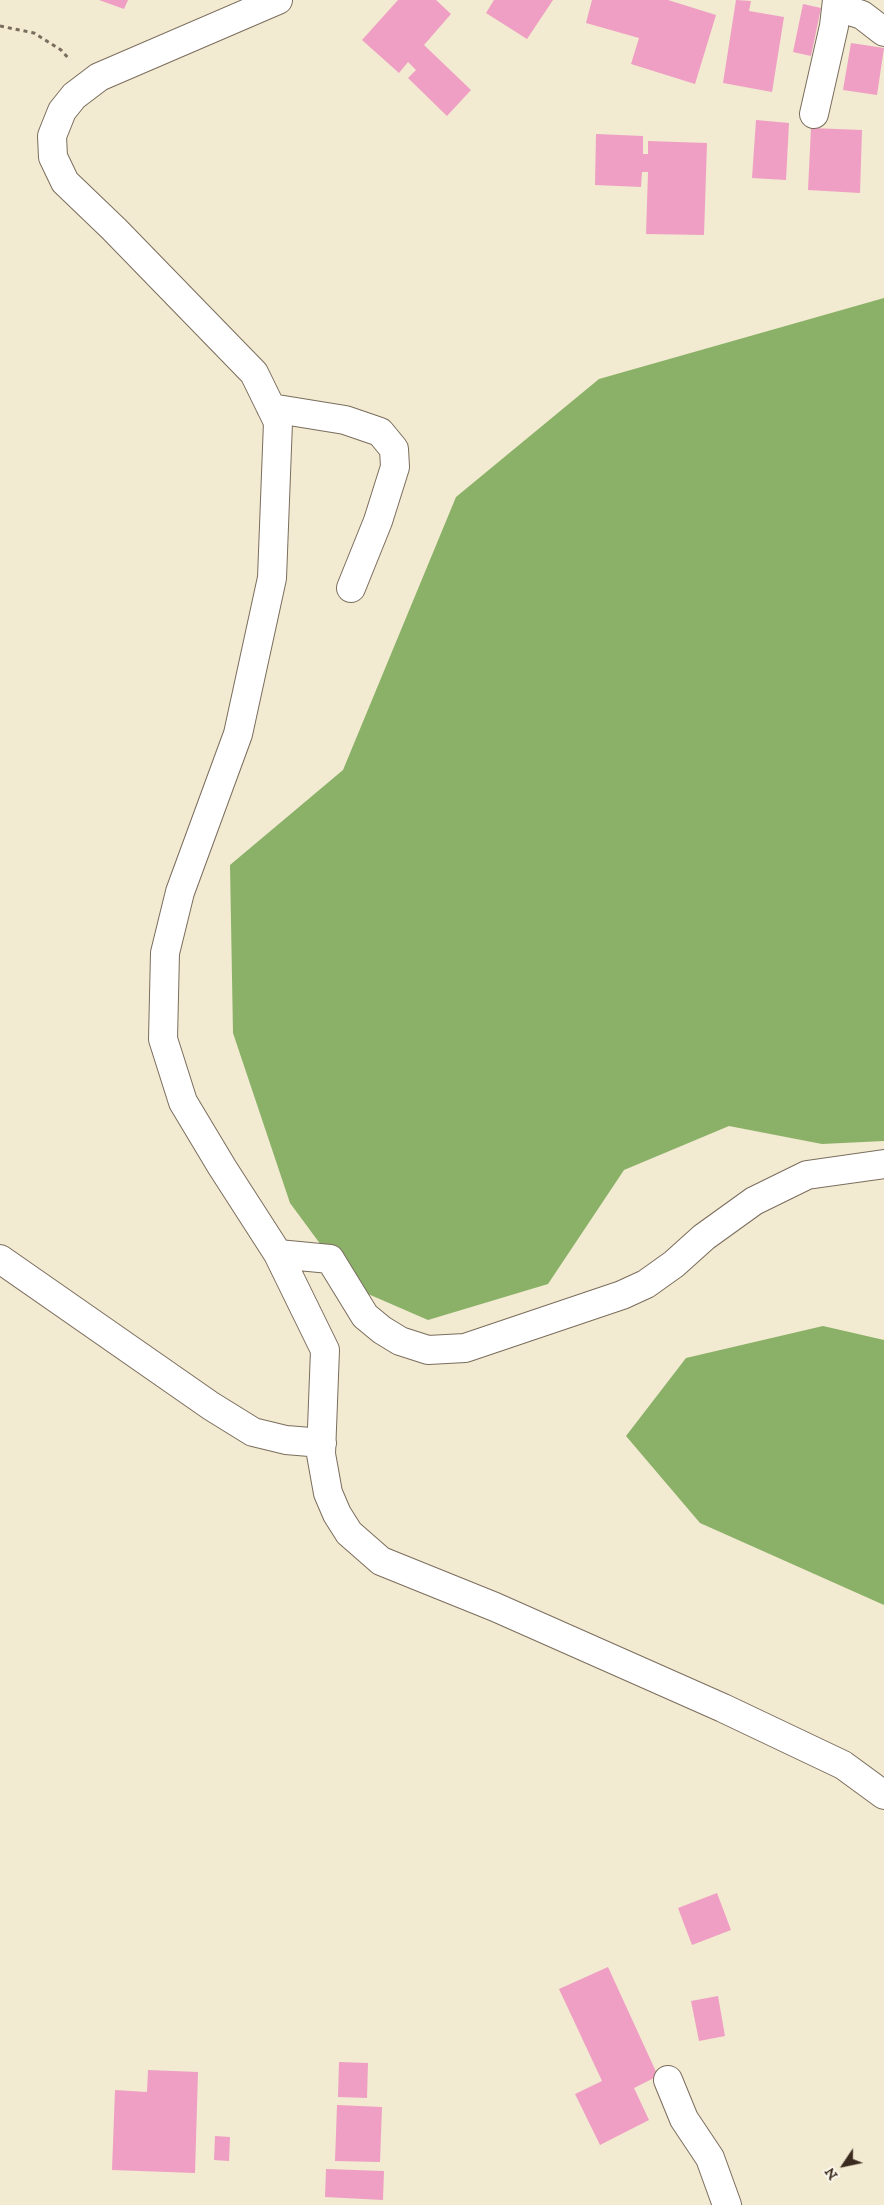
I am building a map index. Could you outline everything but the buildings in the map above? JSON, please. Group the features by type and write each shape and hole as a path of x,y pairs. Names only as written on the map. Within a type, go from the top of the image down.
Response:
{"street":[{"path":"278,0 99,77 74,96 62,111 52,136 53,157 65,182 114,229 254,374 278,422 272,578 238,734 180,892 165,953 163,1039 183,1102 278,1254 325,1350 321,1454 328,1493 337,1514 349,1533 381,1561 495,1607 723,1708 843,1765 884,1795"},
{"path":"814,114 834,26 837,4 862,14 884,32"},
{"path":"271,408 345,420 380,432 394,449 395,467 381,512 351,588"},
{"path":"278,1254 330,1259 365,1316 382,1330 400,1341 428,1350 465,1348 622,1295 646,1284 674,1264 704,1237 754,1201 807,1175 884,1164"},
{"path":"0,1259 211,1406 253,1432 286,1440 322,1444"},
{"path":"668,2080 684,2120 710,2158 727,2205"}],"path":[{"path":"0,26 34,33 61,50 89,84"}],"green space":[{"path":"884,298 884,1141 822,1144 729,1126 624,1170 548,1284 428,1320 352,1287 290,1203 233,1033 230,865 343,770 456,497 599,379"},
{"path":"823,1326 884,1340 884,1605 700,1523 626,1436 686,1358"}]}
